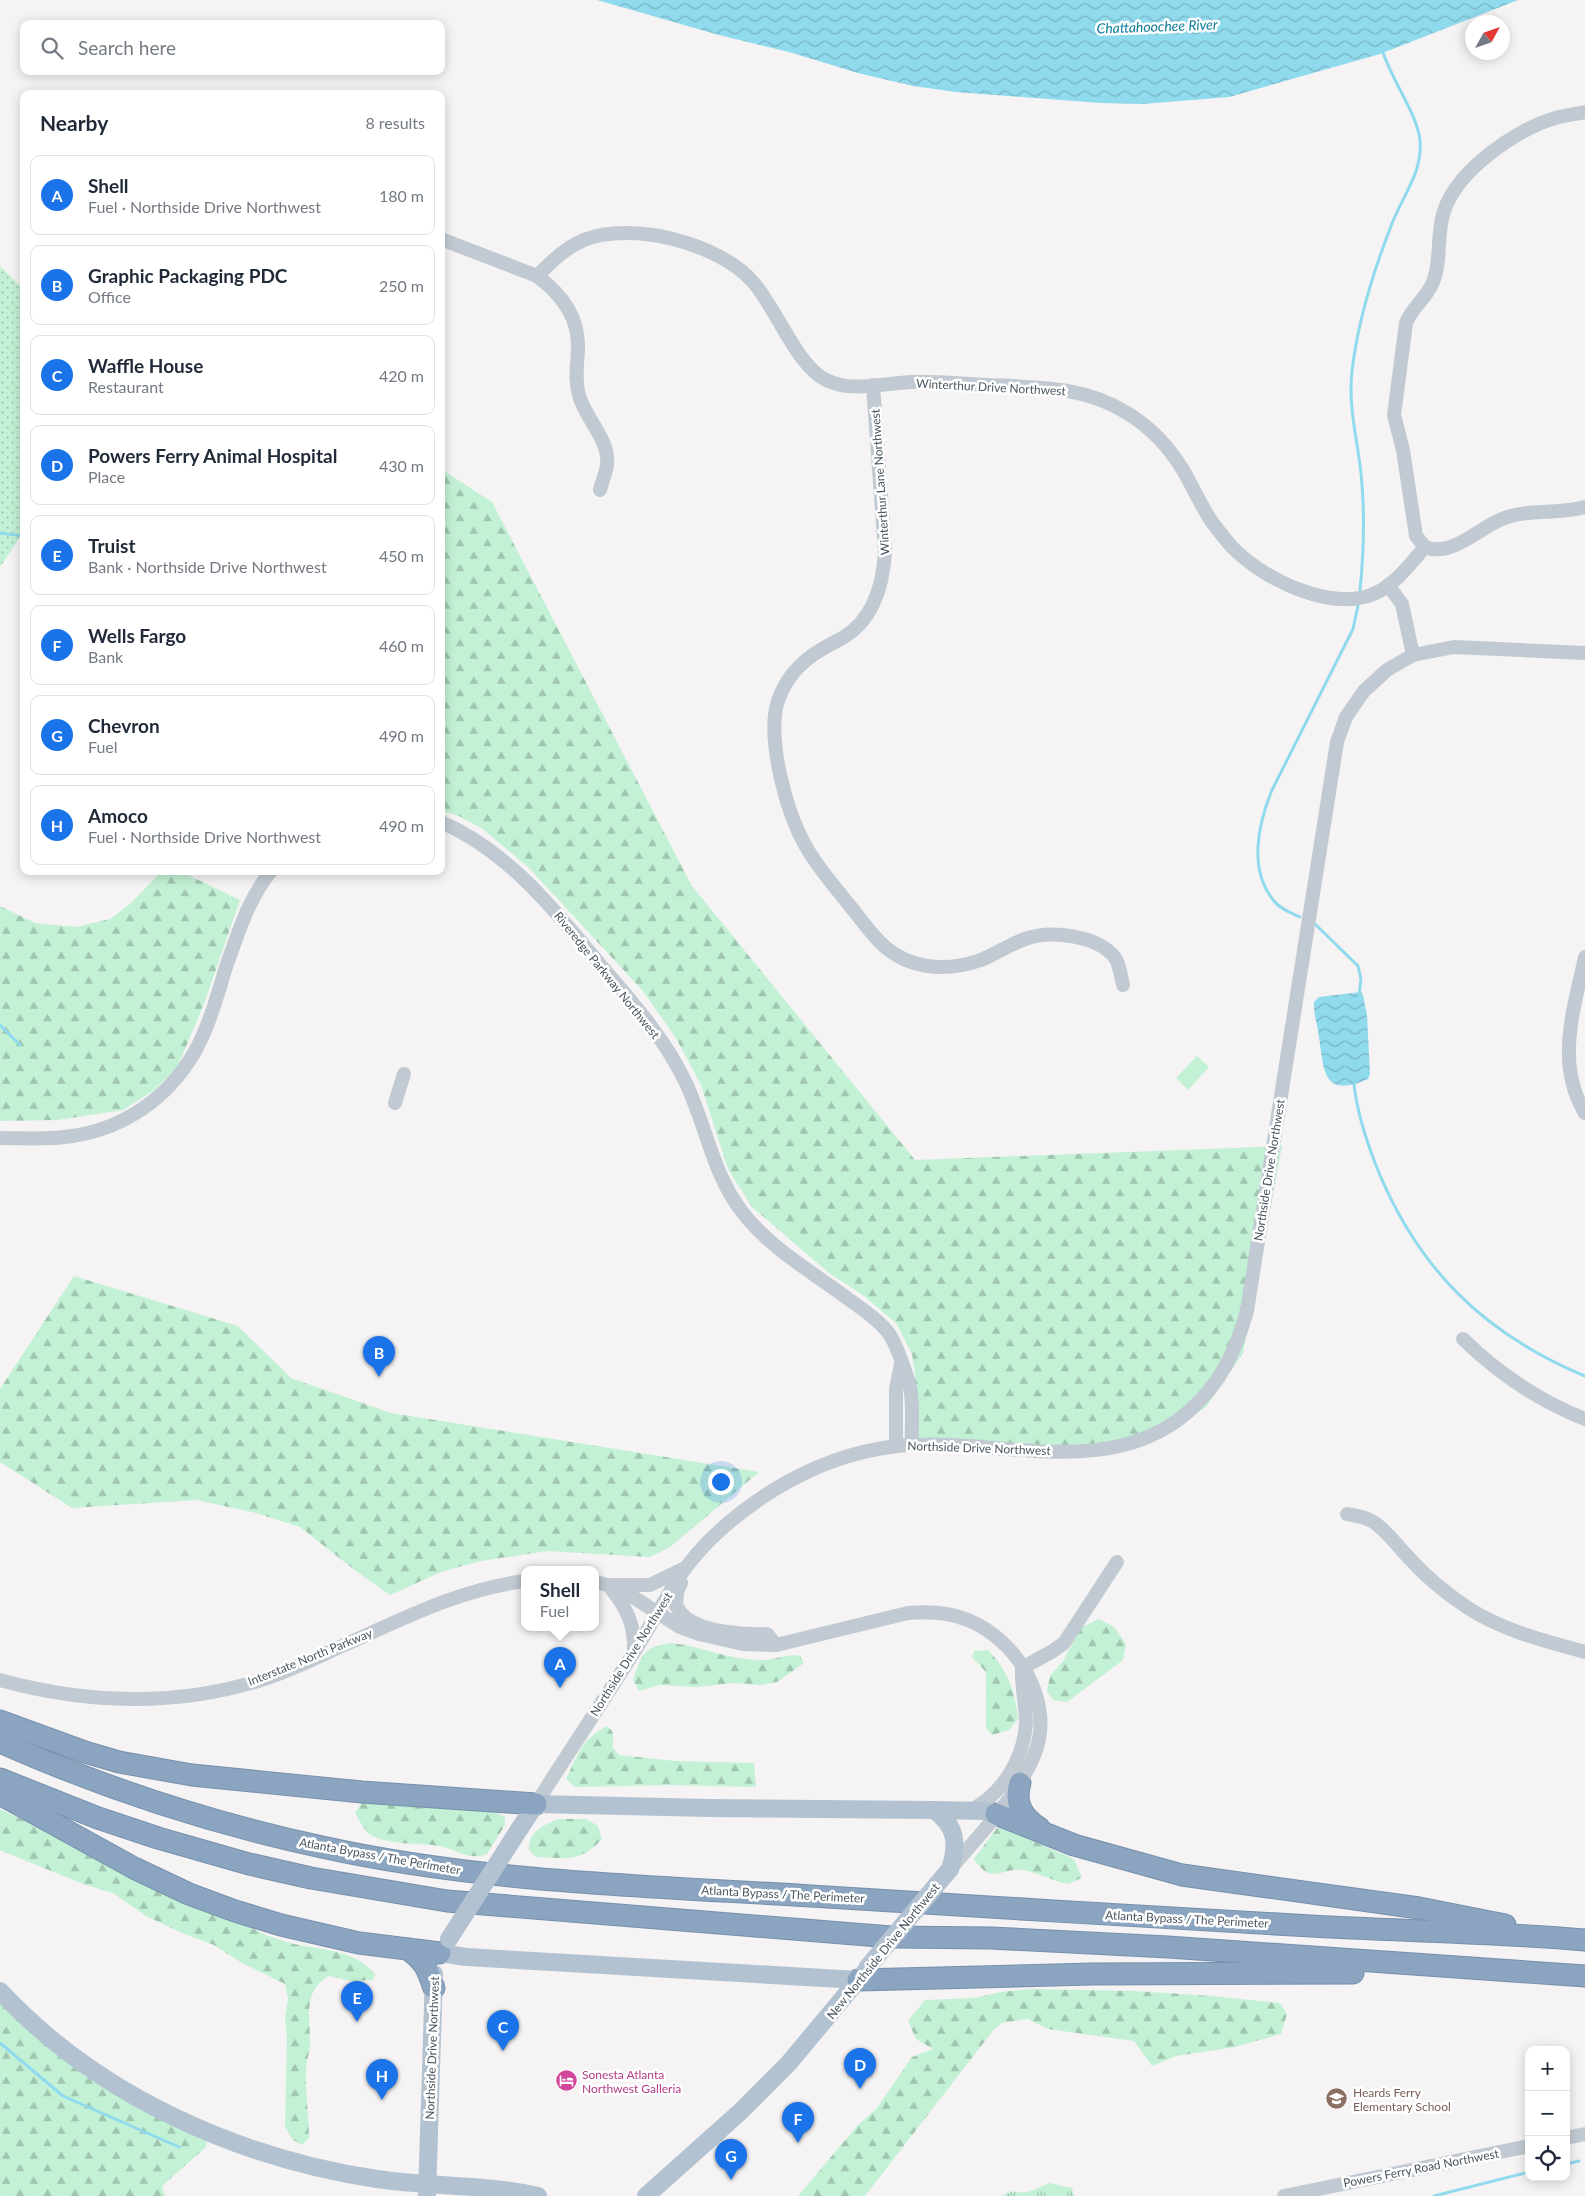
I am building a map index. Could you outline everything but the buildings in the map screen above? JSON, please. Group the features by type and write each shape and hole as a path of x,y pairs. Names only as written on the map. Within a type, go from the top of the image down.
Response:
{"highway":[{"path":"0,1720 85,1752 119,1762 192,1776 362,1792 536,1804"},
{"name":"Atlanta Bypass / The Perimeter","path":"0,1742 95,1782 155,1803 240,1828 325,1848 460,1870 643,1886 1311,1926 1585,1940"},
{"path":"0,1779 98,1818 158,1838 249,1864 311,1878 447,1901 891,1937 991,1938 1158,1947 1585,1976"},
{"path":"1020,1783 1018,1798 1021,1810 1032,1824 1051,1837"},
{"path":"0,1794 125,1863 189,1894 280,1925 358,1943 408,1949 444,1946"},
{"path":"996,1814 1074,1845 1182,1875 1419,1908 1563,1939"},
{"path":"408,1949 428,1969 434,1988"},
{"path":"863,1974 1253,1972 1545,1974"}],"main road":[{"path":"536,1804 934,1810 996,1814"},
{"name":"Northside Drive Northwest","path":"427,2190 434,1972 444,1946 536,1804"},
{"path":"934,1810 949,1823 955,1837 954,1856 950,1870"},
{"name":"New Northside Drive Northwest","path":"646,2196 663,2188 788,2064 950,1870"},
{"path":"444,1946 466,1957 863,1974"},
{"path":"0,1991 30,2019 89,2066 127,2091 175,2118 248,2147 318,2168 427,2190 482,2186 538,2196"}],"street":[{"path":"1585,112 1558,118 1533,127 1503,145 1466,175 1457,186 1444,211 1434,282 1409,315 1406,322 1394,415 1403,450 1416,536 1425,548 1436,550 1454,545 1509,516 1544,511 1574,510 1585,507"},
{"name":"Winterthur Drive Northwest","path":"537,276 554,259 573,245 601,235 638,234 696,245 728,260 752,281 766,299 806,364 815,373 838,384 873,385 921,382 1052,388 1096,398 1128,413 1160,440 1182,468 1210,519 1233,548 1257,568 1289,585 1321,597 1341,600 1365,597 1388,585 1425,548"},
{"path":"445,241 537,276 560,296 574,322 578,343 578,394 584,410 602,440 606,452 607,465 600,490"},
{"name":"Winterthur Lane Northwest","path":"873,385 885,552 884,575 875,602 861,622 846,636 818,651 802,663 788,680 779,698 775,721 778,757 785,795 795,826 816,863 877,940 890,951 906,960 931,967 958,967 982,960 1025,939 1059,934 1083,939 1109,952 1118,965 1122,985"},
{"path":"1388,585 1402,604 1413,655"},
{"name":"Northside Drive Northwest","path":"536,1804 688,1566 714,1537 748,1508 798,1476 845,1457 896,1446 1066,1451 1117,1448 1150,1436 1178,1420 1203,1398 1223,1373 1238,1343 1247,1311 1337,742 1346,717 1364,690 1387,670 1413,655 1454,647 1585,652"},
{"name":"Riveredge Parkway Northwest","path":"445,824 471,836 502,858 533,887 648,1021 670,1053 695,1102 721,1177 742,1213 772,1242 880,1323 890,1335 897,1348 910,1389 912,1445"},
{"path":"0,1138 71,1136 105,1128 136,1114 169,1087 194,1052 205,1029 244,917 258,889 268,875"},
{"path":"1585,957 1567,1046 1569,1074 1578,1101 1585,1113"},
{"path":"395,1104 404,1074"},
{"path":"1463,1339 1514,1382 1544,1400 1585,1419"},
{"path":"896,1446 896,1390 901,1363"},
{"path":"1347,1514 1363,1517 1376,1524 1426,1575 1469,1608 1500,1625 1537,1639 1585,1652"},
{"path":"968,1811 984,1803 997,1791 1013,1768 1020,1751 1026,1723 1021,1684 1022,1668 1054,1652 1064,1643 1117,1562"},
{"path":"602,1584 650,1584 670,1577 688,1566"},
{"path":"688,1566 677,1592 676,1606 685,1618 712,1629 753,1635 767,1634 776,1644"},
{"name":"Interstate North Parkway","path":"0,1680 43,1692 94,1698 145,1699 233,1688 298,1665 446,1600 475,1590 521,1582"},
{"path":"602,1584 630,1595 658,1613"},
{"path":"602,1584 631,1620 634,1635 634,1652"},
{"name":"New Northside Drive Northwest","path":"658,1613 680,1626 715,1639 743,1644 776,1644 908,1613 942,1613 968,1620 990,1633 1009,1649 1031,1680 1036,1692 1039,1706 1040,1733 1035,1754 1020,1783 950,1870"},
{"path":"1570,2137 1584,2135"},
{"name":"Powers Ferry Road Northwest","path":"1284,2196 1525,2147"}],"green space":[{"path":"0,266 20,286 20,537 0,567"},
{"path":"445,472 492,502 692,886 915,1160 1282,1146 1243,1353 1206,1407 1159,1439 1095,1452 914,1441 915,1374 912,1354 896,1323 864,1296 829,1273 752,1207 728,1169 701,1085 676,1038 642,990 529,868 483,829 459,816 445,812"},
{"path":"158,875 188,875 240,900 204,1004 177,1068 153,1091 123,1110 58,1120 0,1121 0,906 35,923 76,927 110,919 130,904"},
{"path":"1197,1056 1209,1067 1188,1090 1176,1078"},
{"path":"74,1276 238,1326 291,1378 391,1413 759,1472 669,1548 649,1557 547,1551 481,1561 441,1572 390,1595 300,1527 256,1513 197,1500 72,1508 0,1462 0,1389"},
{"path":"1099,1619 1114,1627 1126,1644 1123,1660 1067,1702 1053,1700 1047,1691 1050,1676 1064,1660 1080,1628"},
{"path":"672,1643 752,1660 795,1655 800,1656 804,1663 777,1682 761,1685 733,1683 697,1687 660,1685 639,1691 633,1680 645,1653 649,1649 662,1644"},
{"path":"988,1650 1001,1666 1009,1682 1015,1699 1018,1719 1009,1730 992,1735 986,1728 986,1672 972,1657 974,1651"},
{"path":"607,1726 613,1735 612,1747 619,1755 675,1761 754,1763 756,1787 669,1785 575,1787 566,1779 577,1755 591,1737"},
{"path":"363,1801 484,1807 505,1817 505,1825 487,1854 480,1856 467,1855 445,1847 387,1841 371,1835 364,1828 355,1813"},
{"path":"0,1809 268,1936 294,1944 338,1952 358,1960 375,1974 373,1980 351,1981 329,1976 320,1982 314,1990 309,2007 310,2046 306,2069 309,2138 302,2145 293,2140 285,2127 287,2037 285,2017 288,1999 285,1984 242,1963 214,1945 182,1933 146,1916 113,1893 83,1884 0,1850"},
{"path":"559,1819 586,1819 598,1826 602,1839 580,1856 565,1858 536,1857 529,1850 529,1843 534,1833 543,1826"},
{"path":"997,1828 1068,1856 1075,1861 1082,1878 1068,1884 1023,1870 998,1874 986,1872 974,1859"},
{"path":"1030,1989 1135,1991 1212,1996 1280,2003 1287,2014 1281,2034 1235,2047 1176,2056 1152,2066 1134,2041 1048,2029 1028,2019 1002,2023 995,2028 865,2196 798,2196 858,2125 877,2108 912,2057 933,2049 916,2039 908,2021 925,2000 974,1998 1001,1992"},
{"path":"0,2002 207,2138 206,2147 162,2186 165,2196 0,2196"},
{"path":"1049,2183 1072,2188 1074,2196 1001,2196 1013,2191 1028,2192"}],"water":[{"name":"Chattahoochee River","path":"597,0 1518,0 1480,15 1465,15 1465,21 1380,54 1229,97 1143,104 1100,103 956,92 913,86 719,35"},
{"path":"1361,992 1367,1015 1370,1074 1368,1079 1342,1086 1334,1083 1325,1071 1314,1002 1319,997"}],"waterway":[{"path":"1360,590 1363,502 1352,410 1352,371 1358,332 1373,276 1393,221 1416,172 1420,151 1420,140 1414,118 1391,72 1382,49"},
{"path":"0,533 20,536"},
{"path":"1300,917 1279,906 1266,889 1258,861 1260,832 1272,790 1353,629 1359,601"},
{"path":"1313,922 1358,966 1361,979 1359,995"},
{"path":"0,1025 20,1045"},
{"path":"1354,1084 1362,1126 1377,1168 1394,1204 1413,1237 1434,1267 1459,1294 1486,1318 1516,1340 1549,1359 1585,1376"},
{"path":"0,2043 63,2096 179,2147"},
{"path":"1570,2163 1579,2161"},
{"path":"1434,2196 1525,2173"}],"place":[{"name":"Graphic Packaging PDC","path":"379,1377"},
{"name":"Shell","path":"560,1688"},
{"name":"Truist","path":"357,2022"},
{"name":"Waffle House","path":"503,2051"},
{"name":"Sonesta Atlanta Northwest Galleria","path":"566,2081"},
{"name":"Powers Ferry Animal Hospital","path":"860,2089"},
{"name":"Heards Ferry Elementary School","path":"1337,2099"},
{"name":"Amoco","path":"382,2100"},
{"name":"Wells Fargo","path":"798,2143"},
{"name":"Chevron","path":"731,2180"}]}
